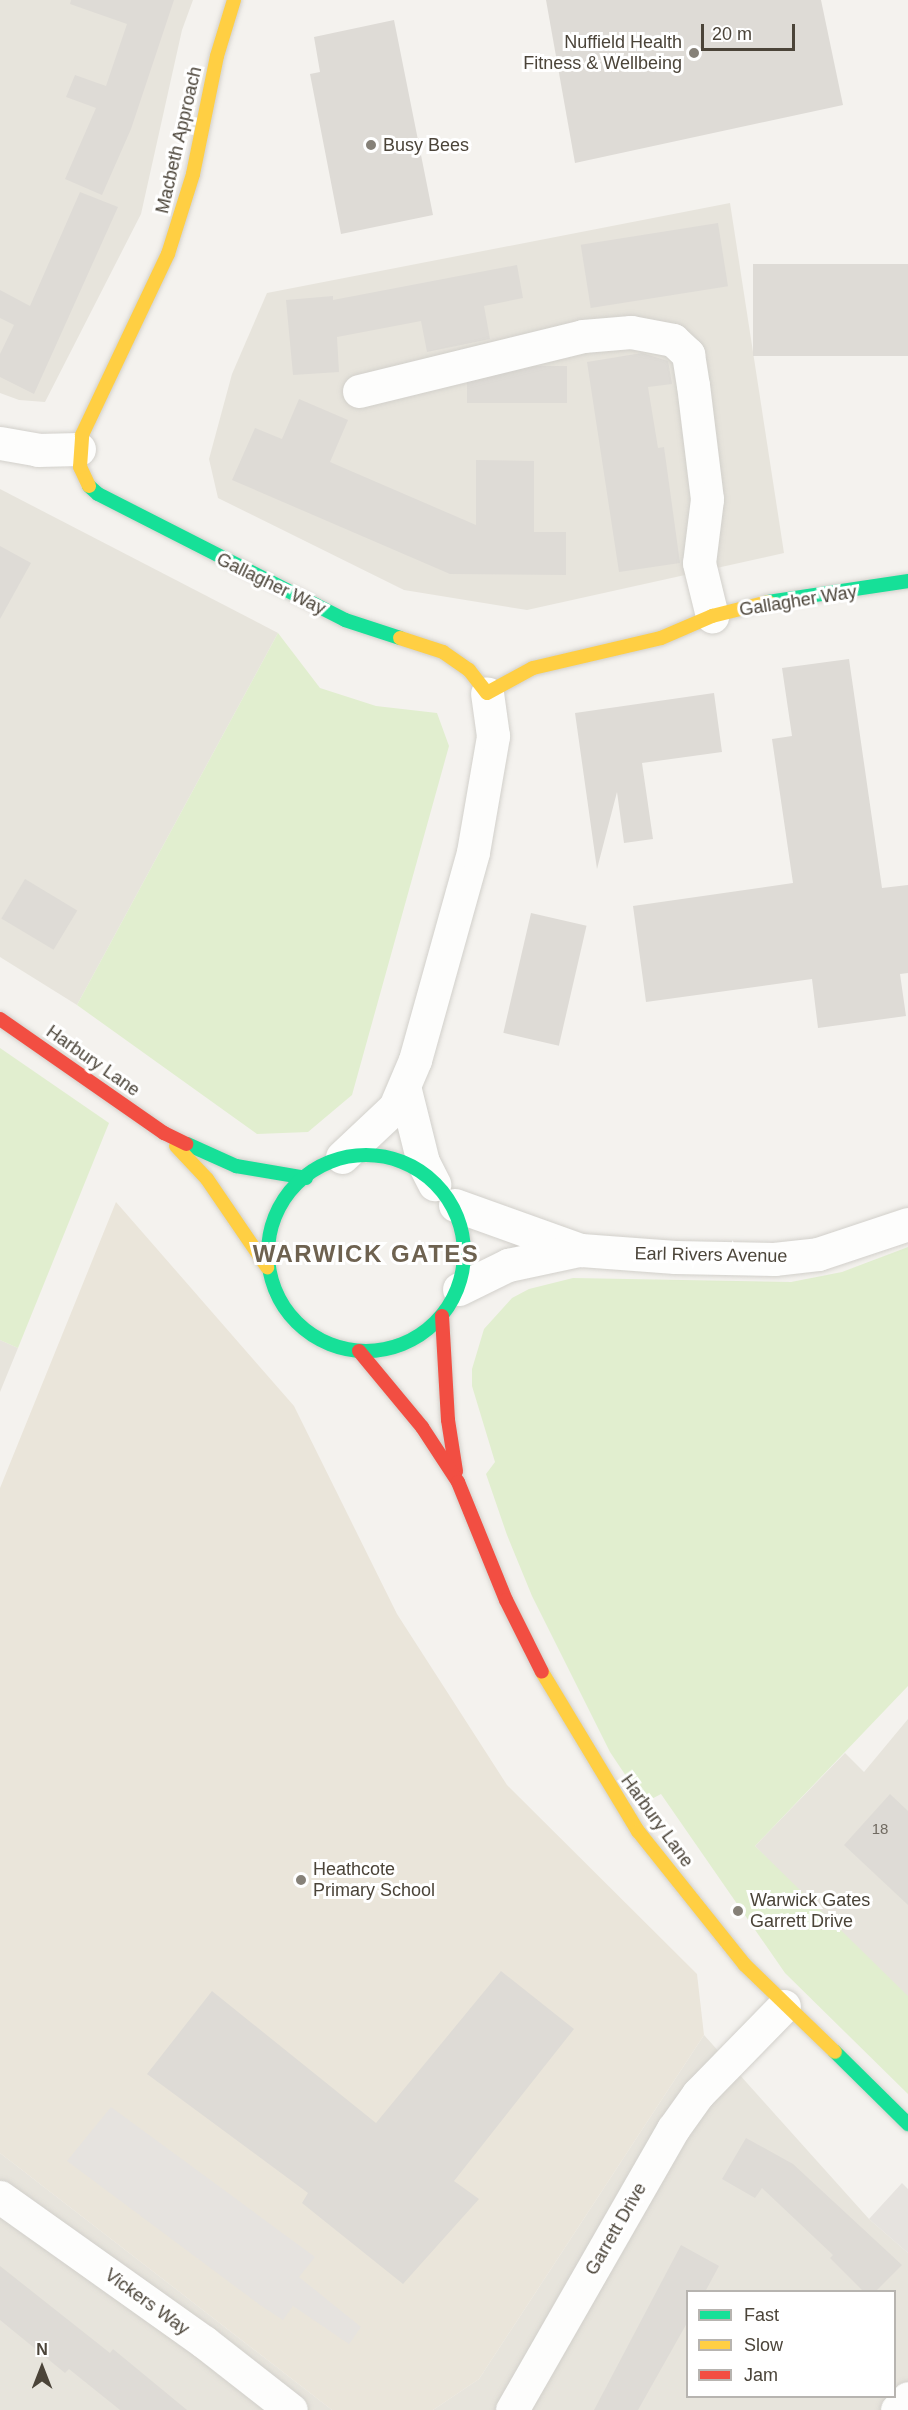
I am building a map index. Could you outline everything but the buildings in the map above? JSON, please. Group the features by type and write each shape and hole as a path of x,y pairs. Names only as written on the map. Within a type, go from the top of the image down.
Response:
{"street":[{"name":"Macbeth Approach","path":"80,449 86,423 168,254 193,174 219,45 234,0"},
{"path":"359,391 584,336 631,332 673,340 688,354 693,385 707,499 699,563 712,616"},
{"path":"0,443 38,450 80,449"},
{"name":"Gallagher Way","path":"80,449 80,467 88,484 112,504 345,620 443,652 469,670 487,693 533,668 661,638 712,616 762,603 866,591 908,581"},
{"path":"405,1090 423,1162 444,1195 465,1248 465,1268 451,1303 412,1339 379,1350 359,1351 326,1343 290,1318 267,1267 269,1236 275,1214 306,1178 342,1157 374,1131 405,1090 446,958 473,852 493,736 487,693"},
{"name":"Harbury Lane","path":"0,1019 164,1133 236,1166 306,1178"},
{"name":"Harbury Lane","path":"164,1133 207,1179 267,1267"},
{"path":"342,1157 392,1160 444,1195"},
{"name":"Earl Rivers Avenue","path":"444,1195 580,1250"},
{"name":"Earl Rivers Avenue","path":"451,1303 508,1265 580,1250 675,1257 774,1259 851,1246 908,1224"},
{"name":"Harbury Lane","path":"451,1303 448,1420 458,1482"},
{"name":"Harbury Lane","path":"359,1351 422,1427 458,1482 506,1600 573,1730 638,1831 719,1934 784,2006 908,2124"},
{"name":"Garrett Drive","path":"512,2410 673,2129 733,2057 784,2006"},
{"name":"Vickers Way","path":"3,2205 204,2342 291,2410"},
{"path":"897,2410 908,2398"}],"shaded area":[{"path":"0,0 193,0 182,30 141,214 45,402 19,400 0,393"},
{"path":"730,203 784,553 527,610 404,590 218,498 209,459 232,374 267,293"},
{"path":"0,489 278,633 77,1005 0,957"},
{"name":"Heathcote Primary School","path":"116,1202 294,1406 397,1614 507,1785 697,1974 704,2035 479,2379 433,2410 332,2410 0,2153 0,1488"},
{"path":"0,1340 18,1348 0,1392"},
{"path":"908,1719 908,2007 755,1846 845,1753 864,1772"},
{"path":"704,2035 869,2219 908,2253 908,2410 433,2410 479,2379"},
{"path":"111,2107 315,2257 299,2277 361,2327 349,2344 293,2306 283,2320 67,2161"},
{"path":"0,2153 332,2410 0,2410"},
{"path":"902,2183 908,2189 908,2253 869,2219"}],"green space":[{"path":"278,633 320,688 376,706 437,713 449,746 352,1095 308,1132 257,1134 77,1005"},
{"path":"0,1048 109,1123 18,1348 0,1340"},
{"path":"908,1247 908,1686 755,1846 908,1996 908,2094 785,1973 661,1794 644,1803 610,1752 532,1596 507,1535 486,1474 495,1462 472,1386 472,1369 484,1329 512,1298 529,1289 573,1278 791,1282 842,1272"}],"traffic: fast":[{"path":"89,486 98,494 345,620 400,638"},
{"path":"768,602 908,581"},
{"path":"187,1144 236,1166 306,1178"},
{"path":"366,1155 394,1159 412,1167 428,1177 442,1191 460,1225 464,1253 460,1281 452,1299 442,1315 428,1329 394,1347 366,1351 338,1347 320,1339 304,1329 290,1315 272,1281 268,1253 272,1225 280,1207 290,1191 304,1177 338,1159 366,1155"},
{"path":"835,2052 908,2124"}],"traffic: slow":[{"path":"89,486 80,467 82,435 168,254 193,174 217,56 234,0"},
{"path":"400,638 443,652 469,670 487,693 533,668 661,638 712,616 768,602"},
{"path":"176,1146 207,1179 267,1267"},
{"path":"542,1672 638,1831 745,1965 835,2052"}],"traffic: jam":[{"path":"0,1019 164,1133 187,1144"},
{"path":"442,1316 448,1420 456,1471"},
{"path":"359,1351 422,1427 458,1482 506,1600 542,1672"}],"place":[{"name":"Nuffield Health Fitness & Wellbeing","path":"694,53"},
{"name":"Busy Bees","path":"371,145"},
{"name":"Heathcote Primary School","path":"301,1880"},
{"name":"Warwick Gates Garrett Drive","path":"738,1911"}],"district":[{"name":"WARWICK GATES","path":"366,1254"}]}
